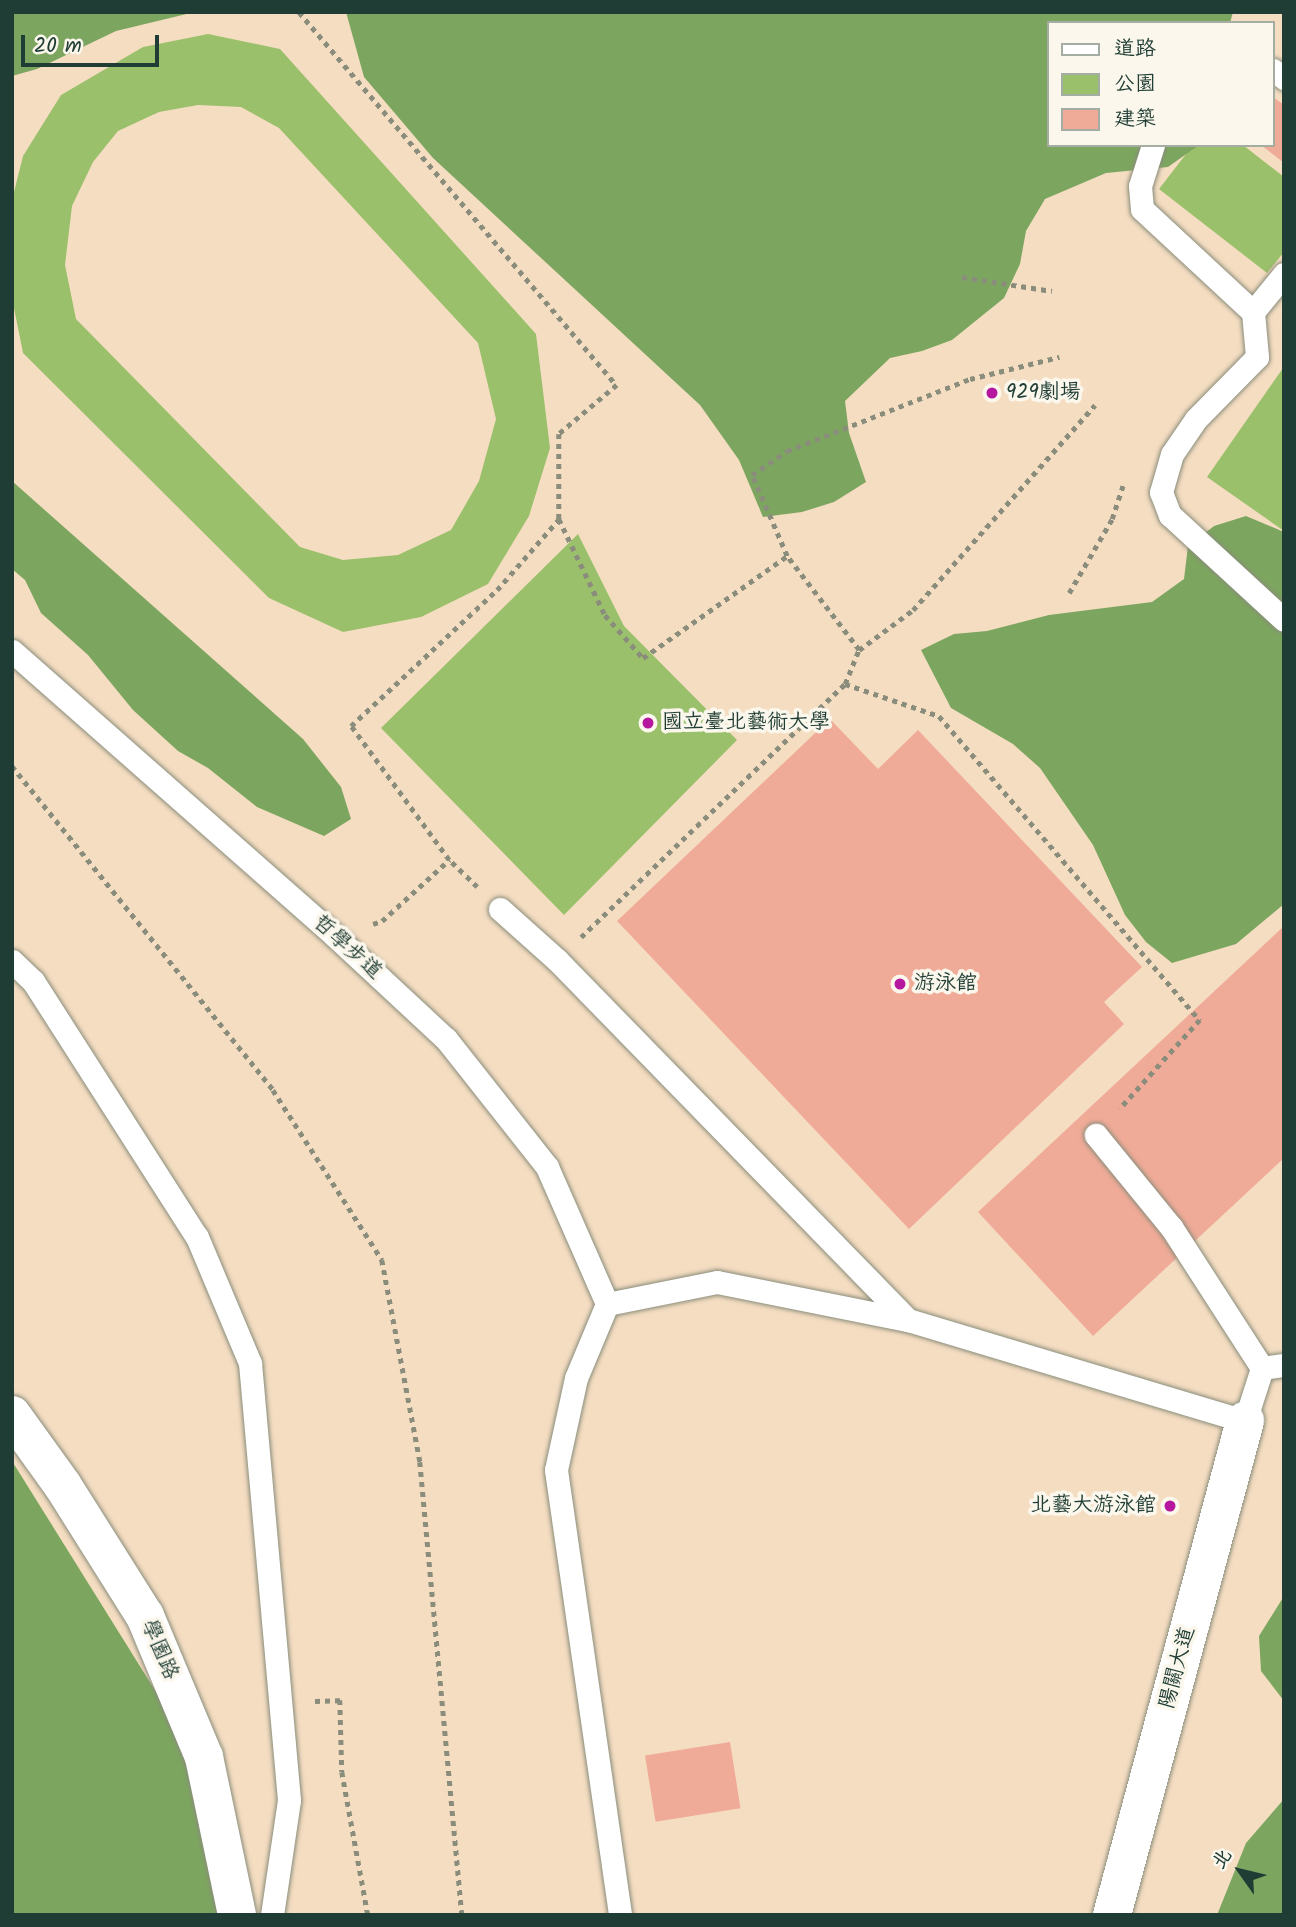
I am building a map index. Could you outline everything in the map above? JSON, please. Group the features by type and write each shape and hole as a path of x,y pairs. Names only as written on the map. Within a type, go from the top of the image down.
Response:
{"street":[{"name":"學園路","path":"12,1415 63,1486 145,1616 204,1757 237,1915"},
{"name":"陽關大道","path":"1112,1915 1245,1421"}],"lane":[{"path":"1152,147 1140,186 1142,209 1253,312 1257,357 1196,419 1172,454 1161,492 1170,515 1284,620"},
{"path":"1253,312 1284,274"},
{"name":"哲學步道","path":"12,651 335,936 446,1039 547,1167 607,1304"},
{"path":"500,909 557,961 908,1321"},
{"path":"12,961 33,981 197,1237 250,1363 289,1800 272,1915"},
{"path":"620,1915 556,1470 576,1378 607,1304 717,1282 908,1321 1245,1421 1273,1367 1171,1227 1096,1135"}],"path":[{"path":"299,12 617,386 559,435 559,519 606,615 642,658 787,556"},
{"path":"962,277 1052,291"},
{"path":"859,650 787,556 752,475 787,451 970,379 1059,357"},
{"path":"557,961 845,684 859,650 913,610 1096,405"},
{"path":"1069,593 1112,519 1128,474"},
{"path":"382,921 449,860 351,726 497,590 559,519"},
{"path":"845,684 939,716 1200,1020 1096,1135"},
{"path":"12,766 273,1090 382,1259 420,1462 462,1915"},
{"path":"282,1702 340,1700 342,1772 368,1915"}],"green space":[{"path":"12,12 195,12 116,31 37,69 12,76"},
{"path":"346,12 1233,12 1231,21 1048,21 1048,147 1196,147 1168,167 1106,173 1045,199 1026,231 1020,264 1004,298 952,340 922,351 890,358 845,401 849,433 866,482 834,502 802,512 763,517 739,460 700,405 433,158 364,77"},
{"path":"208,34 280,49 536,334 550,448 529,516 488,584 421,617 343,632 269,598 23,353 12,298 12,200 23,156 61,95 143,47","holes":["198,105 241,107 279,128 478,343 496,419 479,481 451,530 398,555 343,560 300,547 76,319 65,265 72,206 93,162 118,131 159,112"]},
{"path":"1191,147 1246,147 1284,177 1284,252 1267,273 1159,189"},
{"path":"1284,368 1284,531 1207,477"},
{"path":"12,481 303,739 341,787 351,819 324,836 257,807 208,768 178,751 133,710 88,655 41,613 25,580 12,569"},
{"path":"1246,516 1284,532 1284,904 1236,944 1172,963 1146,942 1125,915 1093,845 1040,768 1013,744 951,708 921,650 954,634 987,631 1049,615 1152,602 1184,579 1188,546 1214,526"},
{"path":"578,534 624,626 737,740 564,915 381,728"},
{"path":"12,1461 176,1724 223,1915 12,1915"},
{"path":"1284,1596 1284,1701 1261,1671 1259,1636"},
{"path":"1284,1799 1284,1915 1217,1915 1246,1843"}],"building":[{"path":"1275,98 1284,105 1284,163 1264,147 1275,147"},
{"name":"游泳館","path":"830,719 878,769 918,730 1142,967 1104,1002 1124,1024 909,1229 617,921"},
{"path":"1284,926 1284,1158 1093,1336 978,1212"},
{"path":"730,1742 740,1808 656,1822 645,1755"}],"place":[{"name":"929劇場","path":"992,393"},
{"name":"國立臺北藝術大學","path":"648,723"},
{"name":"游泳館","path":"900,984"},
{"name":"北藝大游泳館","path":"1170,1506"}]}
